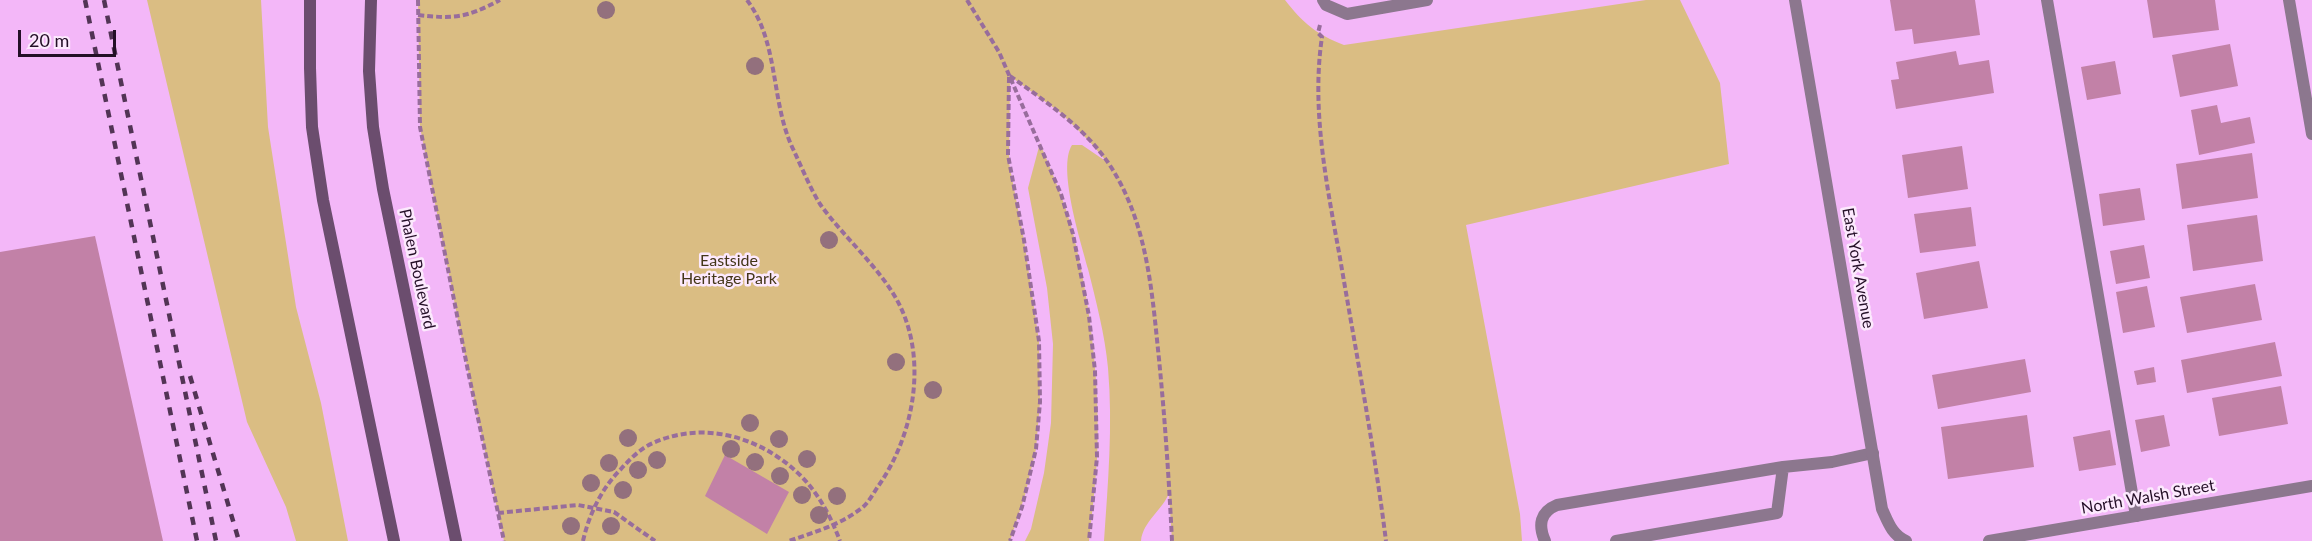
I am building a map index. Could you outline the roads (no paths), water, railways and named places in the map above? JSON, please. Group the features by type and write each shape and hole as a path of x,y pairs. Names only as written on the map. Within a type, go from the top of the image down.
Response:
{"main road":[{"path":"310,0 312,127 323,200 394,541"},
{"name":"Phalen Boulevard","path":"371,0 369,71 373,127 383,189 456,541"}],"street":[{"path":"1325,2 1347,14 1427,0"},
{"name":"East York Avenue","path":"1795,0 1882,509 1890,526 1902,539"},
{"path":"2047,0 2136,516"},
{"path":"2289,0 2312,134"},
{"path":"1545,541 1541,532 1543,514 1548,508 1557,505 1832,462 1873,453"},
{"path":"1616,541 1777,513 1783,468"},
{"name":"North Walsh Street","path":"1989,541 2312,486"}],"railway":[{"path":"85,0 197,541"},
{"path":"104,0 216,541"},
{"path":"190,376 239,541"}],"park label":[{"name":"Eastside Heritage Park","path":"729,270"}]}
